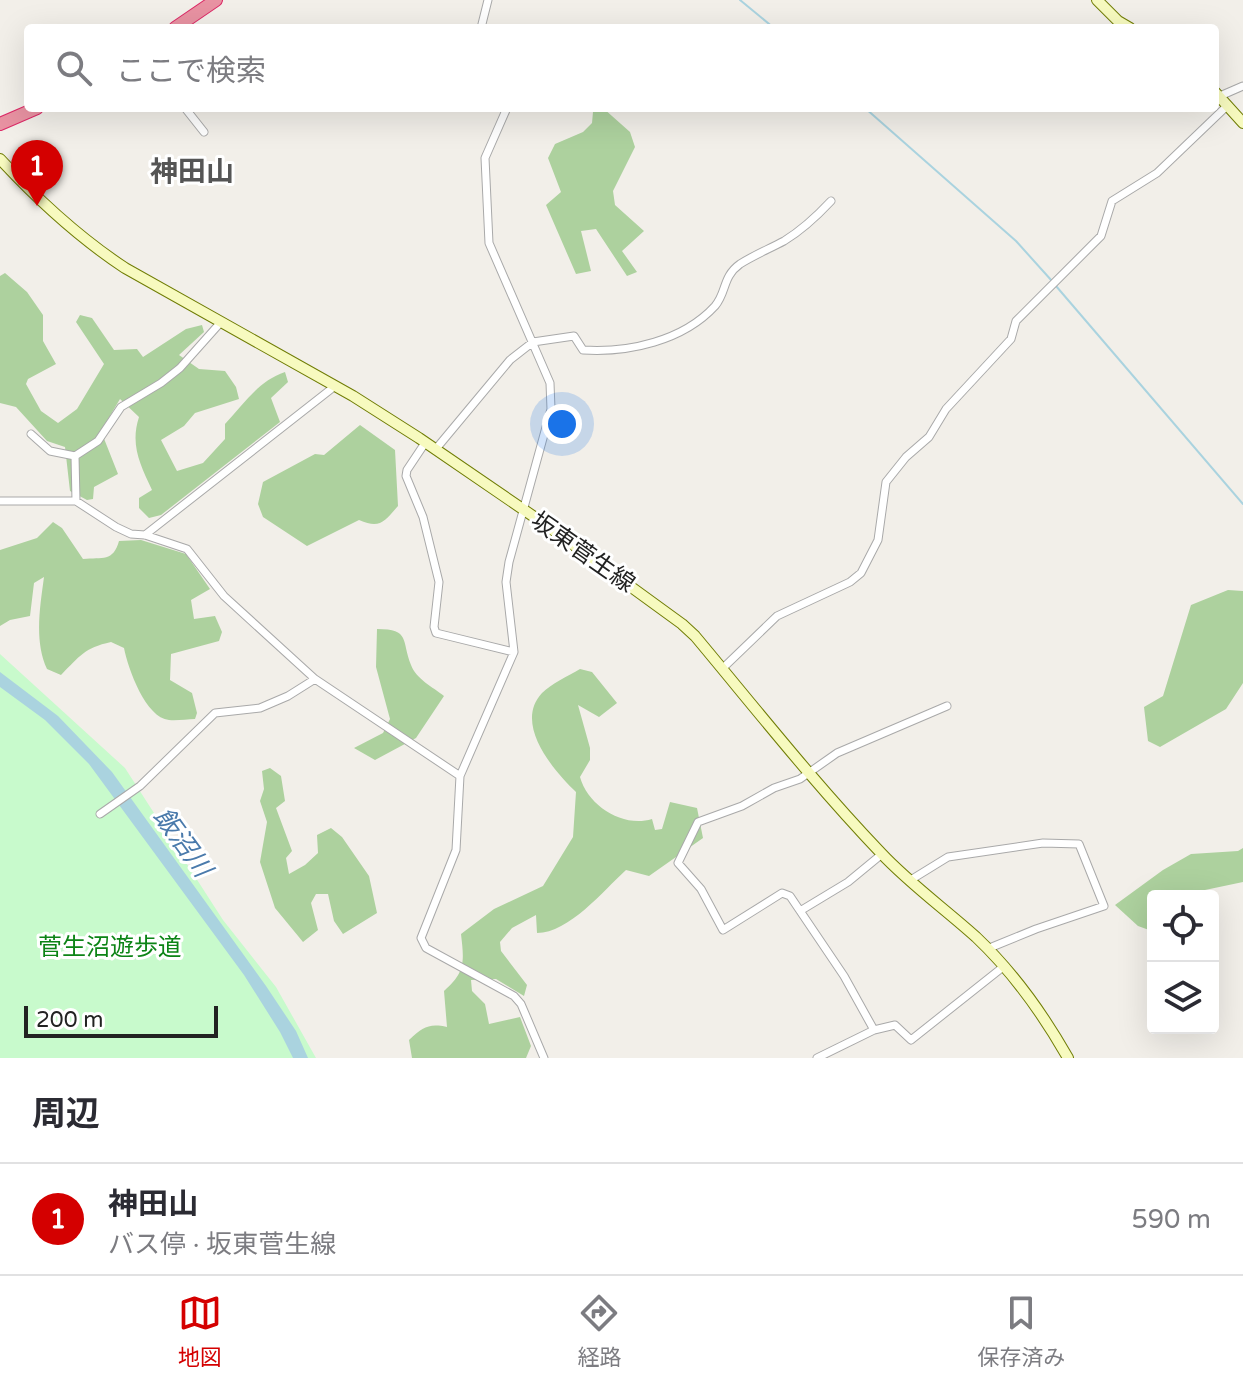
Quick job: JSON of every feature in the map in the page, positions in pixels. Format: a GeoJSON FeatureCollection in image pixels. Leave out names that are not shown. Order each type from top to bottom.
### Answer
{"type":"FeatureCollection","features":[{"type":"Feature","properties":{"kind":"highway"},"geometry":{"type":"LineString","coordinates":[[181,24],[216,0]]}},
{"type":"Feature","properties":{"kind":"highway"},"geometry":{"type":"LineString","coordinates":[[0,124],[28,112]]}},
{"type":"Feature","properties":{"kind":"main road"},"geometry":{"type":"LineString","coordinates":[[1097,0],[1123,24]]}},
{"type":"Feature","properties":{"kind":"main road"},"geometry":{"type":"LineString","coordinates":[[1221,98],[1243,123]]}},
{"type":"Feature","properties":{"kind":"main road","name":"坂東菅生線"},"geometry":{"type":"LineString","coordinates":[[0,159],[53,213],[100,252],[335,386],[425,443],[682,624],[808,773],[882,854],[987,949],[1049,1025],[1068,1058]]}},
{"type":"Feature","properties":{"kind":"street"},"geometry":{"type":"LineString","coordinates":[[482,24],[488,0]]}},
{"type":"Feature","properties":{"kind":"street"},"geometry":{"type":"LineString","coordinates":[[1221,98],[1243,86]]}},
{"type":"Feature","properties":{"kind":"street"},"geometry":{"type":"LineString","coordinates":[[188,112],[204,132]]}},
{"type":"Feature","properties":{"kind":"street"},"geometry":{"type":"LineString","coordinates":[[505,112],[485,158],[489,243],[550,383],[551,409],[511,551],[506,582],[514,652],[460,776],[456,850],[421,938],[426,948],[514,996],[521,1004],[544,1058]]}},
{"type":"Feature","properties":{"kind":"street"},"geometry":{"type":"LineString","coordinates":[[722,669],[777,616],[850,582],[861,573],[878,540],[886,482],[906,457],[929,437],[946,409],[1011,339],[1016,321],[1101,236],[1112,201],[1157,173],[1209,112]]}},
{"type":"Feature","properties":{"kind":"street"},"geometry":{"type":"LineString","coordinates":[[435,451],[510,360],[533,342],[574,336],[583,350],[605,351],[665,340],[707,314],[718,303],[727,277],[737,266],[785,240],[810,222],[831,201]]}},
{"type":"Feature","properties":{"kind":"street"},"geometry":{"type":"LineString","coordinates":[[31,434],[42,447],[57,454],[75,456],[98,441],[121,407],[180,368],[221,322]]}},
{"type":"Feature","properties":{"kind":"street"},"geometry":{"type":"LineString","coordinates":[[145,535],[335,386]]}},
{"type":"Feature","properties":{"kind":"street"},"geometry":{"type":"LineString","coordinates":[[425,443],[406,476],[423,517],[439,582],[436,633],[514,652]]}},
{"type":"Feature","properties":{"kind":"street"},"geometry":{"type":"LineString","coordinates":[[75,456],[76,501]]}},
{"type":"Feature","properties":{"kind":"street"},"geometry":{"type":"LineString","coordinates":[[0,501],[76,501],[131,534],[145,535],[187,549],[224,596],[315,679],[460,776]]}},
{"type":"Feature","properties":{"kind":"street"},"geometry":{"type":"LineString","coordinates":[[101,813],[140,786],[215,713],[260,708],[288,696],[315,679]]}},
{"type":"Feature","properties":{"kind":"street"},"geometry":{"type":"LineString","coordinates":[[874,1030],[844,976],[790,896],[782,893],[723,930],[701,889],[678,863],[698,822],[742,806],[808,773],[837,753],[947,706]]}},
{"type":"Feature","properties":{"kind":"street"},"geometry":{"type":"LineString","coordinates":[[909,881],[948,857],[1043,843],[1079,844],[1104,906],[987,949]]}},
{"type":"Feature","properties":{"kind":"street"},"geometry":{"type":"LineString","coordinates":[[800,911],[848,882],[882,854]]}},
{"type":"Feature","properties":{"kind":"street"},"geometry":{"type":"LineString","coordinates":[[817,1058],[874,1030],[895,1025],[911,1040],[1003,967]]}},
{"type":"Feature","properties":{"kind":"green space"},"geometry":{"type":"Polygon","coordinates":[[[593,112],[608,112],[630,132],[635,147],[613,191],[615,205],[644,231],[622,251],[637,272],[627,276],[596,229],[581,231],[591,271],[576,274],[546,205],[561,192],[548,158],[555,144],[583,132],[592,123],[593,112]]]}},
{"type":"Feature","properties":{"kind":"green space"},"geometry":{"type":"Polygon","coordinates":[[[5,273],[27,292],[43,315],[43,341],[56,364],[28,379],[26,384],[41,411],[58,423],[77,409],[104,364],[76,322],[80,315],[92,318],[114,350],[137,349],[143,357],[186,329],[202,325],[204,332],[179,355],[199,369],[225,371],[236,387],[239,399],[195,413],[184,426],[161,440],[177,471],[203,463],[225,439],[225,424],[245,401],[267,381],[285,372],[288,382],[271,398],[280,422],[161,515],[149,518],[139,508],[139,498],[152,490],[136,446],[139,417],[120,399],[101,431],[118,474],[94,487],[93,499],[87,500],[70,491],[65,447],[47,441],[16,407],[0,403],[0,276],[5,273]]]}},
{"type":"Feature","properties":{"kind":"green space"},"geometry":{"type":"Polygon","coordinates":[[[360,425],[395,450],[398,506],[389,516],[377,524],[359,520],[307,546],[263,517],[258,504],[263,482],[315,454],[324,455],[360,425]]]}},
{"type":"Feature","properties":{"kind":"green space"},"geometry":{"type":"Polygon","coordinates":[[[53,522],[62,528],[83,559],[110,555],[119,541],[141,540],[186,554],[210,589],[191,600],[194,619],[215,616],[222,632],[219,641],[171,654],[170,680],[192,693],[197,713],[195,719],[169,720],[153,711],[139,691],[124,648],[111,642],[88,650],[61,675],[47,669],[39,635],[44,577],[34,583],[30,616],[10,620],[0,626],[0,550],[37,538],[53,522]]]}},
{"type":"Feature","properties":{"kind":"green space"},"geometry":{"type":"Polygon","coordinates":[[[1228,590],[1243,591],[1243,683],[1226,709],[1160,747],[1148,741],[1144,707],[1163,696],[1191,605],[1228,590]]]}},
{"type":"Feature","properties":{"kind":"green space"},"geometry":{"type":"Polygon","coordinates":[[[377,629],[400,634],[413,670],[444,696],[416,738],[375,760],[354,748],[383,733],[390,719],[376,667],[377,629]]]}},
{"type":"Feature","properties":{"kind":"green space","name":"菅生沼遊歩道"},"geometry":{"type":"Polygon","coordinates":[[[0,654],[125,768],[223,920],[276,987],[316,1058],[0,1058],[0,654]]]}},
{"type":"Feature","properties":{"kind":"green space"},"geometry":{"type":"Polygon","coordinates":[[[580,669],[592,672],[617,703],[599,717],[578,705],[590,748],[590,760],[580,777],[584,788],[608,812],[630,820],[652,819],[655,830],[662,829],[670,802],[697,808],[703,838],[649,876],[626,870],[585,909],[561,926],[537,933],[536,915],[512,928],[500,942],[501,951],[527,985],[524,996],[496,979],[471,980],[472,991],[485,1004],[489,1024],[520,1017],[531,1046],[526,1058],[412,1058],[409,1040],[422,1029],[447,1027],[444,991],[462,966],[461,934],[494,909],[543,886],[573,837],[576,792],[548,760],[534,732],[532,719],[534,705],[542,693],[580,669]]]}},
{"type":"Feature","properties":{"kind":"green space"},"geometry":{"type":"Polygon","coordinates":[[[270,768],[281,776],[285,801],[276,808],[292,851],[286,858],[289,874],[318,853],[317,835],[331,828],[342,837],[369,876],[377,913],[343,934],[334,921],[328,894],[316,894],[311,903],[318,930],[303,942],[275,908],[260,862],[267,822],[260,801],[264,789],[262,771],[270,768]]]}},
{"type":"Feature","properties":{"kind":"green space"},"geometry":{"type":"Polygon","coordinates":[[[1243,848],[1243,882],[1205,890],[1147,890],[1147,929],[1138,926],[1115,905],[1191,854],[1238,851],[1243,848]]]}},
{"type":"Feature","properties":{"kind":"water"},"geometry":{"type":"Polygon","coordinates":[[[0,672],[58,716],[112,772],[266,986],[296,1031],[308,1058],[293,1058],[244,975],[89,764],[45,720],[0,687],[0,672]]]}},
{"type":"Feature","properties":{"kind":"waterway"},"geometry":{"type":"LineString","coordinates":[[740,0],[769,24]]}},
{"type":"Feature","properties":{"kind":"waterway"},"geometry":{"type":"LineString","coordinates":[[870,112],[1016,241],[1052,281]]}},
{"type":"Feature","properties":{"kind":"waterway"},"geometry":{"type":"LineString","coordinates":[[1056,286],[1243,504]]}},
{"type":"Feature","properties":{"kind":"place","name":"神田山"},"geometry":{"type":"Point","coordinates":[37,206]}},
{"type":"Feature","properties":{"kind":"district","name":"神田山"},"geometry":{"type":"Point","coordinates":[192,171]}},
{"type":"Feature","properties":{"kind":"water label","name":"飯沼川"},"geometry":{"type":"Point","coordinates":[183,842]}}]}
